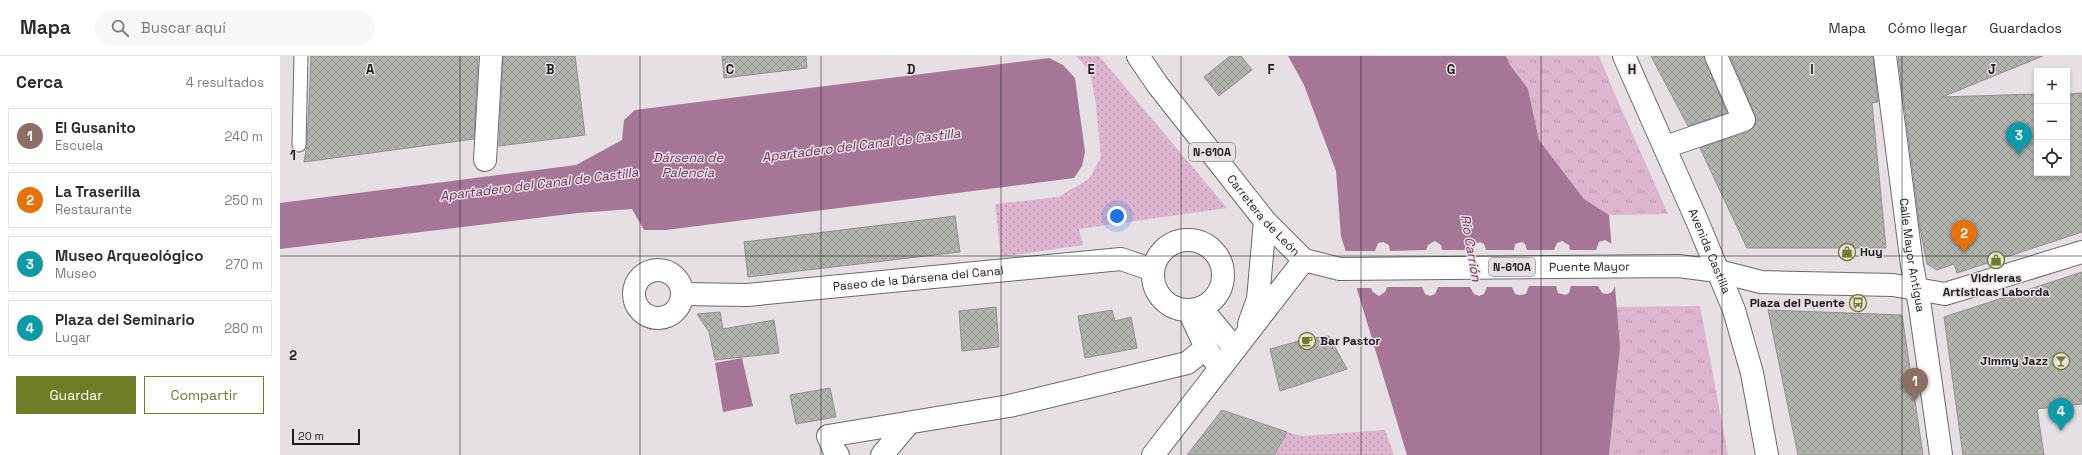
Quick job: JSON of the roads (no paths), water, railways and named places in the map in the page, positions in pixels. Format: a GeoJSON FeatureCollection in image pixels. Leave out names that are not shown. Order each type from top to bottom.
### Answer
{"type":"FeatureCollection","features":[{"type":"Feature","properties":{"kind":"main road"},"geometry":{"type":"LineString","coordinates":[[485,160],[491,56]]}},
{"type":"Feature","properties":{"kind":"main road","name":"Carretera de León"},"geometry":{"type":"LineString","coordinates":[[1129,56],[1157,84]]}},
{"type":"Feature","properties":{"kind":"main road","name":"Carretera de León"},"geometry":{"type":"LineString","coordinates":[[1138,56],[1157,84],[1265,221],[1304,260],[1340,269]]}},
{"type":"Feature","properties":{"kind":"main road","name":"Avenida Castilla"},"geometry":{"type":"LineString","coordinates":[[1624,56],[1665,147],[1734,310],[1747,356],[1767,455]]}},
{"type":"Feature","properties":{"kind":"main road"},"geometry":{"type":"LineString","coordinates":[[1665,147],[1744,120],[1716,56]]}},
{"type":"Feature","properties":{"kind":"main road","name":"Calle Mayor Antigua"},"geometry":{"type":"LineString","coordinates":[[1885,56],[1916,290],[1920,307],[1941,455]]}},
{"type":"Feature","properties":{"kind":"main road"},"geometry":{"type":"LineString","coordinates":[[1240,341],[1258,299],[1265,221]]}},
{"type":"Feature","properties":{"kind":"main road"},"geometry":{"type":"LineString","coordinates":[[1195,310],[1215,297],[1223,281],[1221,263],[1210,248],[1200,242],[1187,240],[1175,242],[1165,248],[1157,258],[1153,270],[1152,280],[1161,299],[1169,306],[1195,310],[1240,341]]}},
{"type":"Feature","properties":{"kind":"main road"},"geometry":{"type":"LineString","coordinates":[[1718,271],[1761,282],[1893,285],[1945,294],[2082,252]]}},
{"type":"Feature","properties":{"kind":"main road","name":"Paseo de la Dársena del Canal"},"geometry":{"type":"LineString","coordinates":[[683,294],[747,295],[1121,259],[1153,270]]}},
{"type":"Feature","properties":{"kind":"main road"},"geometry":{"type":"LineString","coordinates":[[1153,455],[1304,260]]}},
{"type":"Feature","properties":{"kind":"main road","name":"Puente Mayor"},"geometry":{"type":"LineString","coordinates":[[1340,269],[1684,266],[1718,271]]}},
{"type":"Feature","properties":{"kind":"main road"},"geometry":{"type":"LineString","coordinates":[[1195,310],[1206,348],[1220,368]]}},
{"type":"Feature","properties":{"kind":"main road"},"geometry":{"type":"LineString","coordinates":[[838,455],[834,450],[828,436],[1009,406],[1187,363],[1206,348]]}},
{"type":"Feature","properties":{"kind":"main road"},"geometry":{"type":"LineString","coordinates":[[882,455],[908,423]]}},
{"type":"Feature","properties":{"kind":"lane"},"geometry":{"type":"LineString","coordinates":[[299,145],[301,56]]}},
{"type":"Feature","properties":{"kind":"water","name":"Río Carrión"},"geometry":{"type":"Polygon","coordinates":[[[1288,56],[1506,56],[1510,65],[1528,89],[1539,140],[1584,199],[1609,215],[1620,347],[1609,455],[1407,455],[1341,236],[1336,171],[1304,85],[1288,56]]]}},
{"type":"Feature","properties":{"kind":"water","name":"Dársena de Palencia"},"geometry":{"type":"Polygon","coordinates":[[[1049,58],[1063,65],[1075,78],[1085,152],[1082,166],[1074,178],[666,230],[644,230],[632,209],[578,213],[280,249],[280,203],[576,165],[622,140],[624,120],[635,110],[1049,58]]]}},
{"type":"Feature","properties":{"kind":"water"},"geometry":{"type":"Polygon","coordinates":[[[742,358],[753,406],[723,412],[715,363],[742,358]]]}},
{"type":"Feature","properties":{"kind":"place","name":"Museo Arqueológico"},"geometry":{"type":"Point","coordinates":[2019,155]}},
{"type":"Feature","properties":{"kind":"place","name":"Huy"},"geometry":{"type":"Point","coordinates":[1847,252]}},
{"type":"Feature","properties":{"kind":"place","name":"La Traserilla"},"geometry":{"type":"Point","coordinates":[1964,253]}},
{"type":"Feature","properties":{"kind":"place","name":"Vidrieras Artísticas Laborda"},"geometry":{"type":"Point","coordinates":[1996,260]}},
{"type":"Feature","properties":{"kind":"place","name":"Plaza del Puente"},"geometry":{"type":"Point","coordinates":[1858,303]}},
{"type":"Feature","properties":{"kind":"place","name":"Bar Pastor"},"geometry":{"type":"Point","coordinates":[1307,341]}},
{"type":"Feature","properties":{"kind":"place","name":"Jimmy Jazz"},"geometry":{"type":"Point","coordinates":[2061,361]}},
{"type":"Feature","properties":{"kind":"place","name":"El Gusanito"},"geometry":{"type":"Point","coordinates":[1915,401]}},
{"type":"Feature","properties":{"kind":"place","name":"Plaza del Seminario"},"geometry":{"type":"Point","coordinates":[2061,431]}},
{"type":"Feature","properties":{"kind":"water label","name":"Apartadero del Canal de Castilla"},"geometry":{"type":"Point","coordinates":[861,145]}},
{"type":"Feature","properties":{"kind":"water label","name":"Apartadero del Canal de Castilla"},"geometry":{"type":"Point","coordinates":[539,184]}}]}
